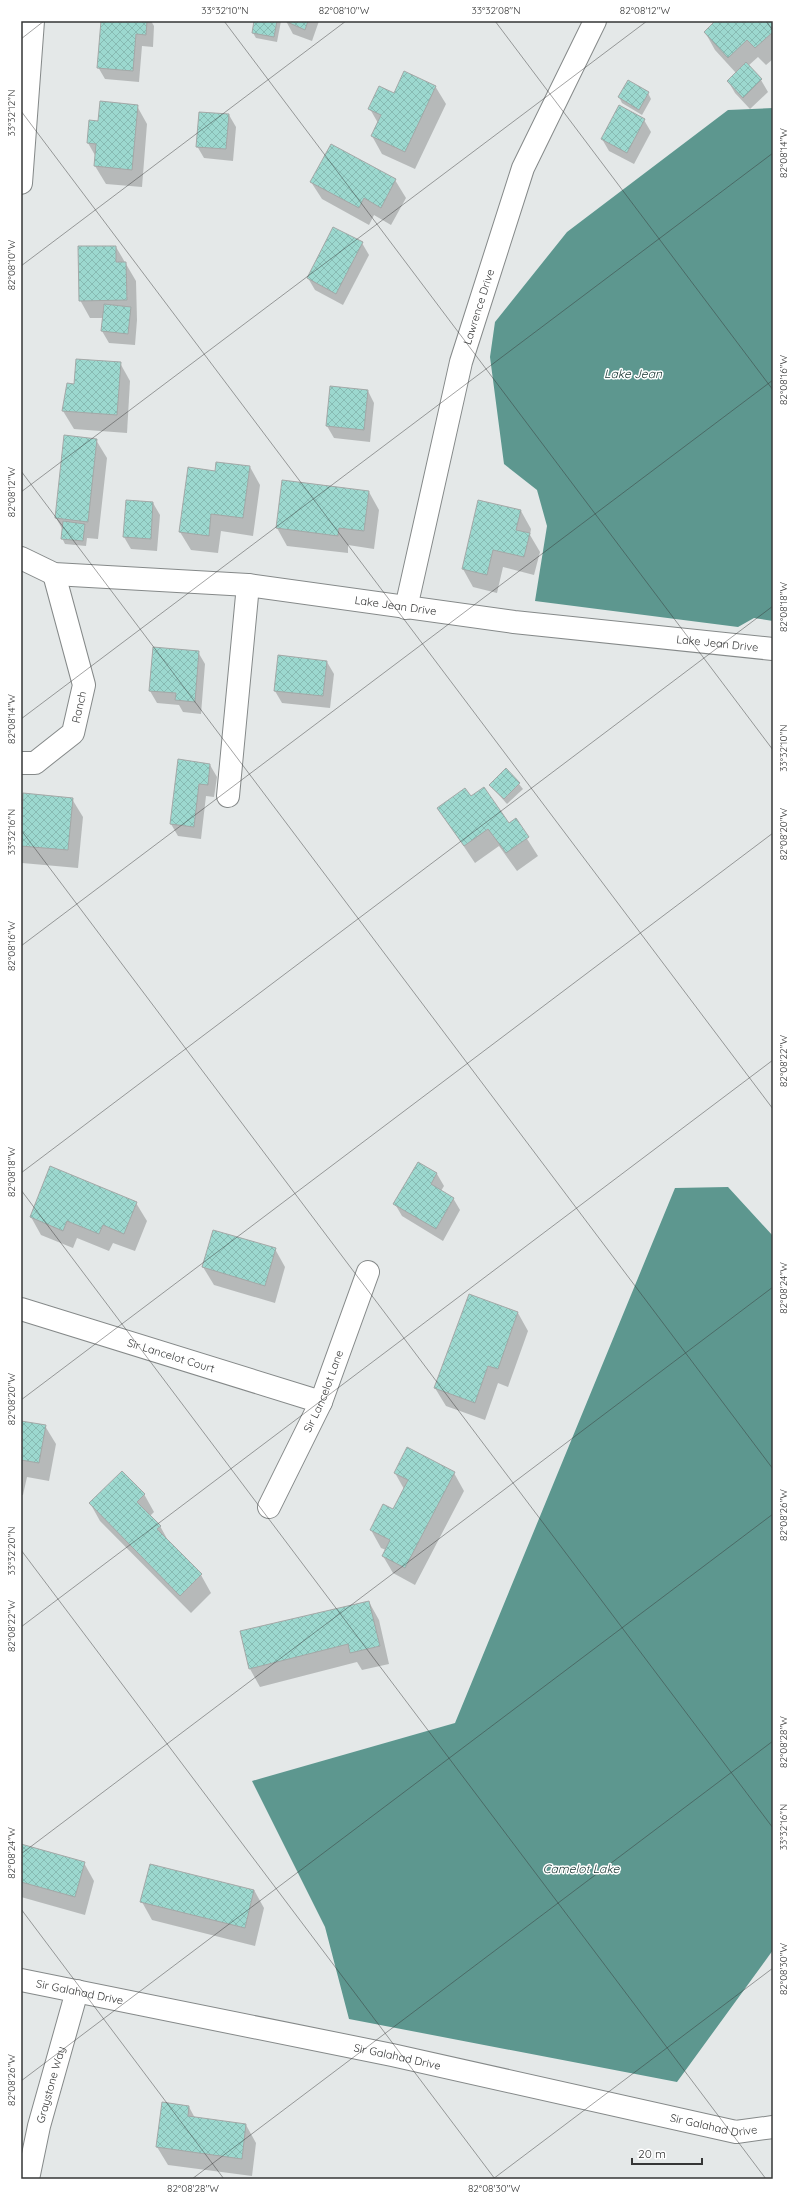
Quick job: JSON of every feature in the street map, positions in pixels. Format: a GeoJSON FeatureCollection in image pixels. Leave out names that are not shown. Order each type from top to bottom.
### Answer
{"type":"FeatureCollection","features":[{"type":"Feature","properties":{"kind":"street"},"geometry":{"type":"LineString","coordinates":[[21,183],[33,21]]}},
{"type":"Feature","properties":{"kind":"street","name":"Lawrence Drive"},"geometry":{"type":"LineString","coordinates":[[406,608],[461,362],[518,183],[523,168],[595,21]]}},
{"type":"Feature","properties":{"kind":"street","name":"Lake Jean Drive"},"geometry":{"type":"LineString","coordinates":[[21,558],[54,574],[248,585],[514,622],[773,649]]}},
{"type":"Feature","properties":{"kind":"street","name":"Ranch"},"geometry":{"type":"LineString","coordinates":[[21,763],[35,763],[73,733],[84,685],[54,574]]}},
{"type":"Feature","properties":{"kind":"street"},"geometry":{"type":"LineString","coordinates":[[228,796],[248,585]]}},
{"type":"Feature","properties":{"kind":"street","name":"Sir Lancelot Lane"},"geometry":{"type":"LineString","coordinates":[[269,1506],[321,1402],[368,1272]]}},
{"type":"Feature","properties":{"kind":"street","name":"Sir Lancelot Court"},"geometry":{"type":"LineString","coordinates":[[21,1309],[321,1402]]}},
{"type":"Feature","properties":{"kind":"street","name":"Sir Galahad Drive"},"geometry":{"type":"LineString","coordinates":[[21,1980],[392,2055],[736,2132],[773,2127]]}},
{"type":"Feature","properties":{"kind":"street","name":"Graystone Way"},"geometry":{"type":"LineString","coordinates":[[28,2179],[39,2126],[76,1991]]}},
{"type":"Feature","properties":{"kind":"water","name":"Lake Jean"},"geometry":{"type":"Polygon","coordinates":[[[773,108],[773,621],[754,618],[738,627],[535,601],[547,526],[537,490],[504,464],[490,357],[495,322],[567,232],[728,110],[773,108]]]}},
{"type":"Feature","properties":{"kind":"water","name":"Camelot Lake"},"geometry":{"type":"Polygon","coordinates":[[[728,1187],[773,1236],[773,1950],[677,2082],[349,2019],[325,1927],[252,1781],[455,1723],[675,1188],[728,1187]]]}},
{"type":"Feature","properties":{"kind":"building"},"geometry":{"type":"Polygon","coordinates":[[[101,21],[147,21],[146,35],[136,34],[133,71],[97,68],[101,21]]]}},
{"type":"Feature","properties":{"kind":"building"},"geometry":{"type":"Polygon","coordinates":[[[254,21],[277,21],[274,37],[252,33],[254,21]]]}},
{"type":"Feature","properties":{"kind":"building"},"geometry":{"type":"Polygon","coordinates":[[[285,21],[308,21],[305,30],[285,21]]]}},
{"type":"Feature","properties":{"kind":"building"},"geometry":{"type":"Polygon","coordinates":[[[715,21],[773,21],[773,32],[755,48],[747,40],[728,58],[704,32],[715,21]]]}},
{"type":"Feature","properties":{"kind":"building"},"geometry":{"type":"Polygon","coordinates":[[[746,62],[762,79],[743,98],[727,81],[746,62]]]}},
{"type":"Feature","properties":{"kind":"building"},"geometry":{"type":"Polygon","coordinates":[[[404,71],[436,86],[405,152],[371,136],[381,115],[368,109],[379,86],[394,93],[404,71]]]}},
{"type":"Feature","properties":{"kind":"building"},"geometry":{"type":"Polygon","coordinates":[[[628,80],[649,92],[639,110],[618,97],[628,80]]]}},
{"type":"Feature","properties":{"kind":"building"},"geometry":{"type":"Polygon","coordinates":[[[100,101],[138,105],[132,170],[94,166],[96,144],[87,143],[89,120],[98,121],[100,101]]]}},
{"type":"Feature","properties":{"kind":"building"},"geometry":{"type":"Polygon","coordinates":[[[619,105],[645,119],[627,153],[601,139],[619,105]]]}},
{"type":"Feature","properties":{"kind":"building"},"geometry":{"type":"Polygon","coordinates":[[[199,112],[229,114],[226,149],[196,147],[199,112]]]}},
{"type":"Feature","properties":{"kind":"building"},"geometry":{"type":"Polygon","coordinates":[[[331,144],[396,179],[381,208],[364,198],[359,208],[310,182],[331,144]]]}},
{"type":"Feature","properties":{"kind":"building"},"geometry":{"type":"Polygon","coordinates":[[[333,227],[363,242],[336,294],[307,278],[333,227]]]}},
{"type":"Feature","properties":{"kind":"building"},"geometry":{"type":"Polygon","coordinates":[[[78,246],[116,246],[116,262],[126,262],[127,300],[79,301],[78,246]]]}},
{"type":"Feature","properties":{"kind":"building"},"geometry":{"type":"Polygon","coordinates":[[[104,304],[131,307],[128,334],[101,331],[104,304]]]}},
{"type":"Feature","properties":{"kind":"building"},"geometry":{"type":"Polygon","coordinates":[[[76,359],[121,362],[117,415],[62,411],[67,383],[74,384],[76,359]]]}},
{"type":"Feature","properties":{"kind":"building"},"geometry":{"type":"Polygon","coordinates":[[[330,386],[368,390],[364,430],[326,426],[330,386]]]}},
{"type":"Feature","properties":{"kind":"building"},"geometry":{"type":"Polygon","coordinates":[[[64,435],[97,439],[88,522],[55,518],[64,435]]]}},
{"type":"Feature","properties":{"kind":"building"},"geometry":{"type":"Polygon","coordinates":[[[216,462],[250,466],[243,518],[211,514],[209,536],[179,532],[188,467],[215,471],[216,462]]]}},
{"type":"Feature","properties":{"kind":"building"},"geometry":{"type":"Polygon","coordinates":[[[282,480],[369,491],[364,531],[339,528],[338,536],[276,528],[282,480]]]}},
{"type":"Feature","properties":{"kind":"building"},"geometry":{"type":"Polygon","coordinates":[[[126,500],[153,502],[151,539],[123,537],[126,500]]]}},
{"type":"Feature","properties":{"kind":"building"},"geometry":{"type":"Polygon","coordinates":[[[478,500],[521,510],[516,530],[530,533],[524,557],[493,550],[487,575],[462,569],[478,500]]]}},
{"type":"Feature","properties":{"kind":"building"},"geometry":{"type":"Polygon","coordinates":[[[63,521],[85,524],[83,541],[61,539],[63,521]]]}},
{"type":"Feature","properties":{"kind":"building"},"geometry":{"type":"Polygon","coordinates":[[[153,647],[199,651],[195,702],[175,700],[176,693],[149,691],[153,647]]]}},
{"type":"Feature","properties":{"kind":"building"},"geometry":{"type":"Polygon","coordinates":[[[278,655],[327,661],[323,696],[274,691],[278,655]]]}},
{"type":"Feature","properties":{"kind":"building"},"geometry":{"type":"Polygon","coordinates":[[[178,759],[210,764],[208,785],[199,784],[194,827],[170,824],[178,759]]]}},
{"type":"Feature","properties":{"kind":"building"},"geometry":{"type":"Polygon","coordinates":[[[506,768],[520,783],[504,799],[489,785],[506,768]]]}},
{"type":"Feature","properties":{"kind":"building"},"geometry":{"type":"Polygon","coordinates":[[[484,787],[509,823],[516,818],[529,837],[506,853],[488,829],[464,846],[437,808],[465,788],[471,796],[484,787]]]}},
{"type":"Feature","properties":{"kind":"building"},"geometry":{"type":"Polygon","coordinates":[[[23,793],[73,798],[68,850],[21,846],[23,793]]]}},
{"type":"Feature","properties":{"kind":"building"},"geometry":{"type":"Polygon","coordinates":[[[418,1162],[437,1173],[431,1184],[454,1198],[436,1229],[393,1204],[418,1162]]]}},
{"type":"Feature","properties":{"kind":"building"},"geometry":{"type":"Polygon","coordinates":[[[50,1166],[137,1202],[124,1234],[103,1225],[99,1234],[67,1221],[63,1231],[30,1217],[50,1166]]]}},
{"type":"Feature","properties":{"kind":"building"},"geometry":{"type":"Polygon","coordinates":[[[213,1230],[276,1248],[265,1286],[202,1267],[213,1230]]]}},
{"type":"Feature","properties":{"kind":"building"},"geometry":{"type":"Polygon","coordinates":[[[469,1294],[518,1312],[498,1369],[488,1366],[475,1403],[434,1388],[469,1294]]]}},
{"type":"Feature","properties":{"kind":"building"},"geometry":{"type":"Polygon","coordinates":[[[21,1421],[46,1425],[39,1463],[21,1460],[21,1421]]]}},
{"type":"Feature","properties":{"kind":"building"},"geometry":{"type":"Polygon","coordinates":[[[407,1447],[455,1472],[405,1568],[382,1556],[390,1540],[370,1530],[383,1504],[393,1509],[408,1480],[394,1473],[407,1447]]]}},
{"type":"Feature","properties":{"kind":"building"},"geometry":{"type":"Polygon","coordinates":[[[122,1471],[145,1494],[137,1502],[161,1526],[157,1529],[202,1574],[180,1596],[89,1503],[122,1471]]]}},
{"type":"Feature","properties":{"kind":"building"},"geometry":{"type":"Polygon","coordinates":[[[369,1601],[380,1646],[350,1653],[348,1644],[249,1669],[240,1631],[369,1601]]]}},
{"type":"Feature","properties":{"kind":"building"},"geometry":{"type":"Polygon","coordinates":[[[21,1844],[85,1862],[75,1897],[21,1882],[21,1844]]]}},
{"type":"Feature","properties":{"kind":"building"},"geometry":{"type":"Polygon","coordinates":[[[150,1864],[254,1890],[245,1928],[140,1902],[150,1864]]]}},
{"type":"Feature","properties":{"kind":"building"},"geometry":{"type":"Polygon","coordinates":[[[162,2102],[189,2106],[188,2116],[246,2124],[242,2159],[156,2147],[162,2102]]]}}]}
